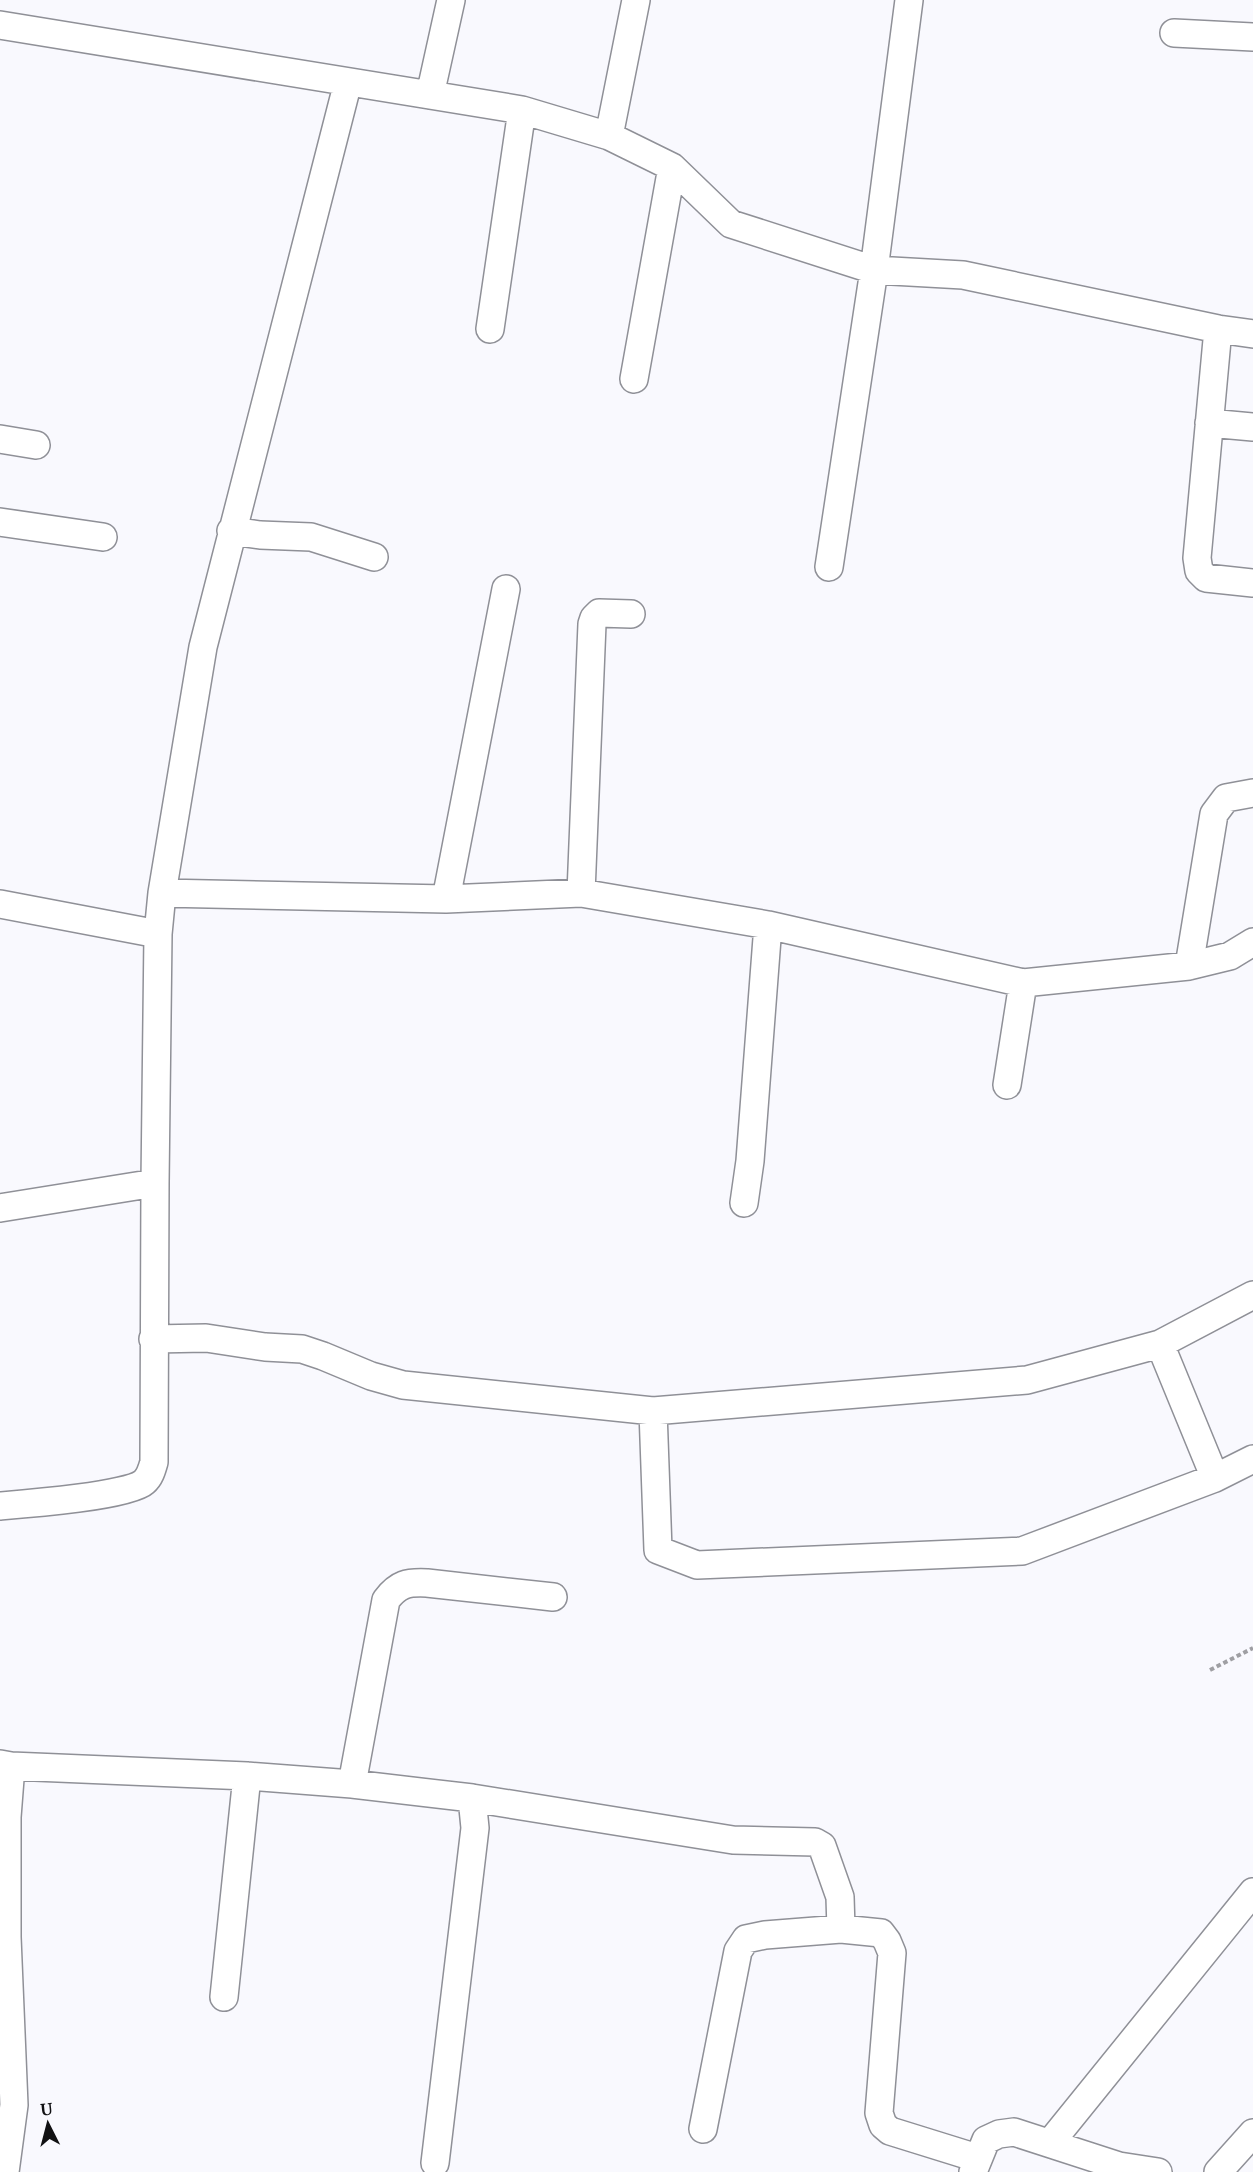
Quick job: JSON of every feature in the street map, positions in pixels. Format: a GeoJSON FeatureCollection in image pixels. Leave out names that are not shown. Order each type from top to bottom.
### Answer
{"type":"FeatureCollection","features":[{"type":"Feature","properties":{"kind":"street"},"geometry":{"type":"LineString","coordinates":[[430,95],[451,0]]}},
{"type":"Feature","properties":{"kind":"street"},"geometry":{"type":"LineString","coordinates":[[609,136],[636,0]]}},
{"type":"Feature","properties":{"kind":"street"},"geometry":{"type":"LineString","coordinates":[[829,567],[874,270],[909,0]]}},
{"type":"Feature","properties":{"kind":"street"},"geometry":{"type":"LineString","coordinates":[[0,25],[522,110],[609,136],[672,167],[731,224],[874,270],[963,275],[1218,329],[1253,334]]}},
{"type":"Feature","properties":{"kind":"street"},"geometry":{"type":"LineString","coordinates":[[1174,33],[1253,37]]}},
{"type":"Feature","properties":{"kind":"street"},"geometry":{"type":"LineString","coordinates":[[0,1506],[132,1489],[143,1483],[150,1475],[154,1462],[153,1339],[158,934],[162,893],[202,647],[348,82]]}},
{"type":"Feature","properties":{"kind":"street"},"geometry":{"type":"LineString","coordinates":[[490,329],[522,110]]}},
{"type":"Feature","properties":{"kind":"street"},"geometry":{"type":"LineString","coordinates":[[634,379],[672,167]]}},
{"type":"Feature","properties":{"kind":"street"},"geometry":{"type":"LineString","coordinates":[[1218,329],[1197,558],[1199,571],[1206,578],[1253,583]]}},
{"type":"Feature","properties":{"kind":"street"},"geometry":{"type":"LineString","coordinates":[[1209,423],[1253,427]]}},
{"type":"Feature","properties":{"kind":"street"},"geometry":{"type":"LineString","coordinates":[[0,439],[36,445]]}},
{"type":"Feature","properties":{"kind":"street"},"geometry":{"type":"LineString","coordinates":[[0,522],[103,537]]}},
{"type":"Feature","properties":{"kind":"street"},"geometry":{"type":"LineString","coordinates":[[231,531],[260,536],[311,537],[374,556]]}},
{"type":"Feature","properties":{"kind":"street"},"geometry":{"type":"LineString","coordinates":[[446,899],[506,589]]}},
{"type":"Feature","properties":{"kind":"street"},"geometry":{"type":"LineString","coordinates":[[581,893],[592,624],[599,613],[631,614]]}},
{"type":"Feature","properties":{"kind":"street"},"geometry":{"type":"LineString","coordinates":[[1189,966],[1214,814],[1226,798],[1253,793]]}},
{"type":"Feature","properties":{"kind":"street"},"geometry":{"type":"LineString","coordinates":[[162,893],[446,899],[581,893],[768,925],[1023,983],[1189,966],[1230,956],[1253,942]]}},
{"type":"Feature","properties":{"kind":"street"},"geometry":{"type":"LineString","coordinates":[[0,904],[158,934]]}},
{"type":"Feature","properties":{"kind":"street"},"geometry":{"type":"LineString","coordinates":[[744,1203],[750,1161],[768,925]]}},
{"type":"Feature","properties":{"kind":"street"},"geometry":{"type":"LineString","coordinates":[[1007,1085],[1023,983]]}},
{"type":"Feature","properties":{"kind":"street"},"geometry":{"type":"LineString","coordinates":[[0,1209],[155,1183]]}},
{"type":"Feature","properties":{"kind":"street"},"geometry":{"type":"LineString","coordinates":[[153,1339],[206,1338],[265,1347],[302,1349],[371,1376],[403,1385],[653,1412],[1027,1380],[1160,1344],[1253,1295]]}},
{"type":"Feature","properties":{"kind":"street"},"geometry":{"type":"LineString","coordinates":[[1160,1344],[1215,1478]]}},
{"type":"Feature","properties":{"kind":"street"},"geometry":{"type":"LineString","coordinates":[[653,1412],[658,1550],[697,1565],[1022,1551],[1215,1478],[1253,1459]]}},
{"type":"Feature","properties":{"kind":"street"},"geometry":{"type":"LineString","coordinates":[[352,1784],[386,1600],[395,1588],[411,1583],[427,1583],[553,1597]]}},
{"type":"Feature","properties":{"kind":"street"},"geometry":{"type":"LineString","coordinates":[[5,2172],[14,2105],[7,1937],[6,1765],[247,1776],[352,1784],[472,1797],[733,1840],[815,1842],[822,1846],[828,1858],[840,1897],[841,1929]]}},
{"type":"Feature","properties":{"kind":"street"},"geometry":{"type":"LineString","coordinates":[[224,1997],[247,1776]]}},
{"type":"Feature","properties":{"kind":"street"},"geometry":{"type":"LineString","coordinates":[[435,2163],[475,1828],[472,1797]]}},
{"type":"Feature","properties":{"kind":"street"},"geometry":{"type":"LineString","coordinates":[[1050,2143],[1253,1892]]}},
{"type":"Feature","properties":{"kind":"street"},"geometry":{"type":"LineString","coordinates":[[703,2130],[738,1951],[746,1940],[765,1935],[841,1929],[881,1933],[891,1953],[879,2113],[883,2125],[890,2131],[975,2165],[986,2140],[999,2134],[1014,2132],[1119,2169],[1158,2172]]}},
{"type":"Feature","properties":{"kind":"street"},"geometry":{"type":"LineString","coordinates":[[1218,2172],[1253,2133]]}},
{"type":"Feature","properties":{"kind":"path"},"geometry":{"type":"LineString","coordinates":[[1210,1671],[1253,1648]]}}]}
